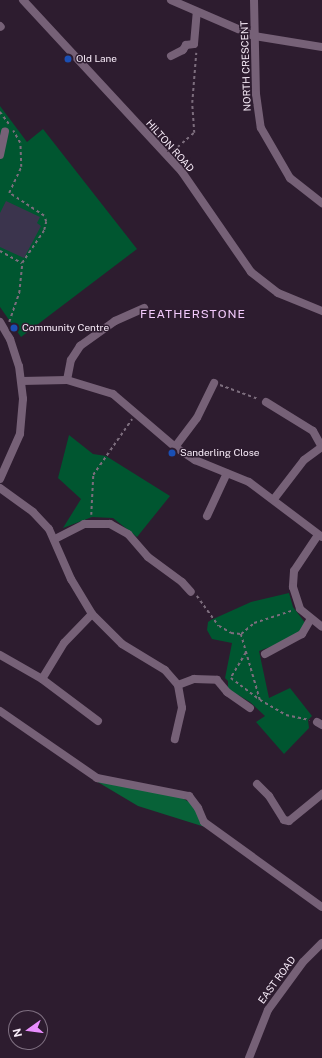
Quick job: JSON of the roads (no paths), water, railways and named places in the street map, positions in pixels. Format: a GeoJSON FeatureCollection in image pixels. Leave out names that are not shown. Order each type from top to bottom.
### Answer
{"type":"FeatureCollection","features":[{"type":"Feature","properties":{"kind":"street","name":"HILTON ROAD"},"geometry":{"type":"LineString","coordinates":[[23,0],[182,172],[255,276],[278,293],[322,311]]}},
{"type":"Feature","properties":{"kind":"street"},"geometry":{"type":"LineString","coordinates":[[171,0],[254,36],[322,47]]}},
{"type":"Feature","properties":{"kind":"street","name":"NORTH CRESCENT"},"geometry":{"type":"LineString","coordinates":[[254,0],[254,36],[258,114],[261,128],[290,178],[322,203]]}},
{"type":"Feature","properties":{"kind":"street"},"geometry":{"type":"LineString","coordinates":[[171,56],[183,50],[186,45],[194,44],[197,12]]}},
{"type":"Feature","properties":{"kind":"street"},"geometry":{"type":"LineString","coordinates":[[0,155],[5,132]]}},
{"type":"Feature","properties":{"kind":"street"},"geometry":{"type":"LineString","coordinates":[[67,380],[72,360],[80,346],[115,321],[144,308]]}},
{"type":"Feature","properties":{"kind":"street"},"geometry":{"type":"LineString","coordinates":[[0,322],[15,352],[22,381],[20,434],[0,479]]}},
{"type":"Feature","properties":{"kind":"street"},"geometry":{"type":"LineString","coordinates":[[22,381],[67,380],[113,394],[175,447],[195,460],[249,482],[274,499],[320,536],[302,556],[292,578],[299,609],[310,620],[322,627]]}},
{"type":"Feature","properties":{"kind":"street"},"geometry":{"type":"LineString","coordinates":[[175,447],[198,418],[214,383]]}},
{"type":"Feature","properties":{"kind":"street"},"geometry":{"type":"LineString","coordinates":[[266,402],[313,431],[322,447],[304,460],[274,499]]}},
{"type":"Feature","properties":{"kind":"street"},"geometry":{"type":"LineString","coordinates":[[207,516],[227,473]]}},
{"type":"Feature","properties":{"kind":"street"},"geometry":{"type":"LineString","coordinates":[[0,488],[33,512],[55,539],[71,580],[92,614],[122,644],[165,670],[178,685],[182,708],[175,739]]}},
{"type":"Feature","properties":{"kind":"street"},"geometry":{"type":"LineString","coordinates":[[55,539],[76,527],[92,523],[110,524],[128,534],[148,557],[182,582],[191,592]]}},
{"type":"Feature","properties":{"kind":"street"},"geometry":{"type":"LineString","coordinates":[[42,679],[64,643],[92,614]]}},
{"type":"Feature","properties":{"kind":"street"},"geometry":{"type":"LineString","coordinates":[[265,654],[302,634],[310,620]]}},
{"type":"Feature","properties":{"kind":"street"},"geometry":{"type":"LineString","coordinates":[[0,655],[42,679],[98,721]]}},
{"type":"Feature","properties":{"kind":"street"},"geometry":{"type":"LineString","coordinates":[[178,685],[194,679],[217,680],[227,692],[250,708]]}},
{"type":"Feature","properties":{"kind":"street"},"geometry":{"type":"LineString","coordinates":[[0,711],[97,778],[189,796],[198,808],[204,822],[322,907]]}},
{"type":"Feature","properties":{"kind":"street"},"geometry":{"type":"LineString","coordinates":[[257,784],[269,796],[284,820],[289,821],[322,794]]}},
{"type":"Feature","properties":{"kind":"street","name":"EAST ROAD"},"geometry":{"type":"LineString","coordinates":[[250,1058],[268,1010],[303,962],[322,942]]}},
{"type":"Feature","properties":{"kind":"place","name":"Old Lane"},"geometry":{"type":"Point","coordinates":[68,59]}},
{"type":"Feature","properties":{"kind":"place","name":"Community Centre"},"geometry":{"type":"Point","coordinates":[14,328]}},
{"type":"Feature","properties":{"kind":"place","name":"Sanderling Close"},"geometry":{"type":"Point","coordinates":[172,453]}},
{"type":"Feature","properties":{"kind":"district","name":"FEATHERSTONE"},"geometry":{"type":"Point","coordinates":[193,315]}}]}
